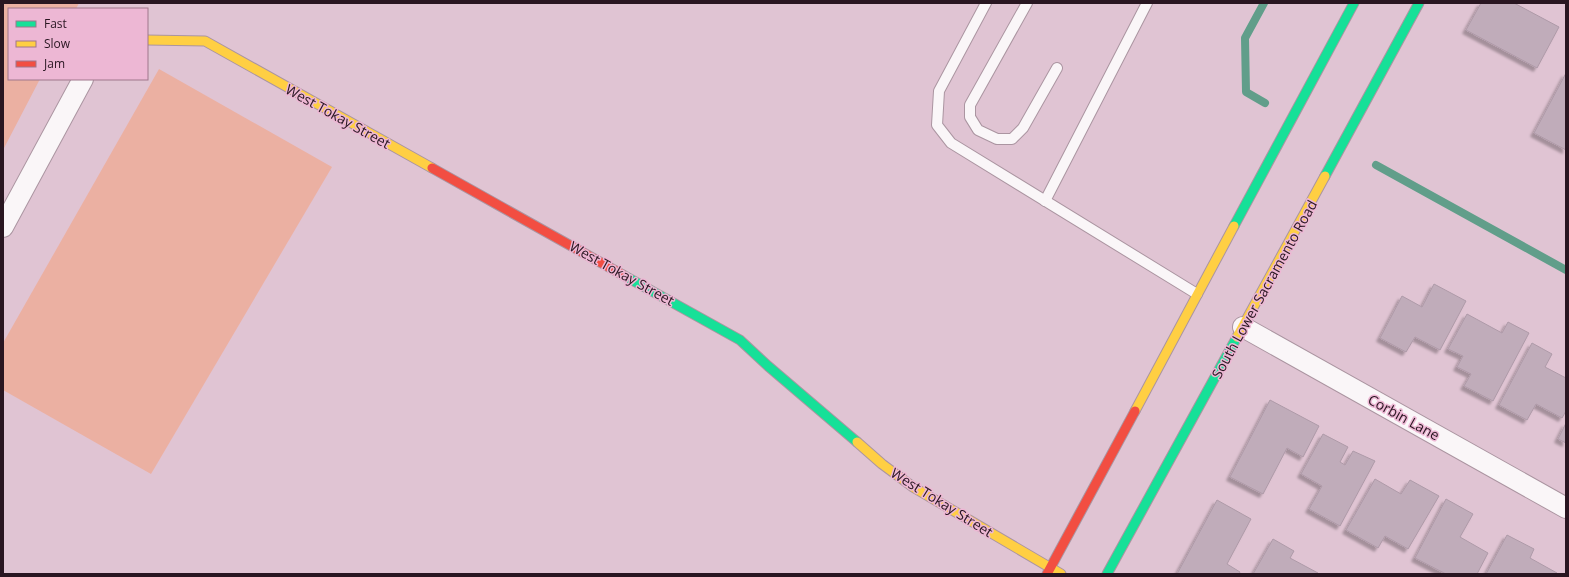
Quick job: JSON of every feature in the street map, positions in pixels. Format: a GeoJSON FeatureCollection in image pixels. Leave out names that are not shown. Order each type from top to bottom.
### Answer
{"type":"FeatureCollection","features":[{"type":"Feature","properties":{"kind":"main road"},"geometry":{"type":"LineString","coordinates":[[1049,571],[1354,3]]}},
{"type":"Feature","properties":{"kind":"main road","name":"South Lower Sacramento Road"},"geometry":{"type":"LineString","coordinates":[[1107,574],[1419,3]]}},
{"type":"Feature","properties":{"kind":"main road","name":"West Tokay Street"},"geometry":{"type":"LineString","coordinates":[[148,40],[205,41],[740,340],[882,464],[913,487],[1049,571],[1061,574]]}},
{"type":"Feature","properties":{"kind":"street"},"geometry":{"type":"LineString","coordinates":[[3,227],[82,80]]}},
{"type":"Feature","properties":{"kind":"street","name":"Corbin Lane"},"geometry":{"type":"LineString","coordinates":[[1242,326],[1566,508]]}},
{"type":"Feature","properties":{"kind":"lane"},"geometry":{"type":"LineString","coordinates":[[986,3],[939,91],[937,125],[952,143],[1197,294]]}},
{"type":"Feature","properties":{"kind":"lane"},"geometry":{"type":"LineString","coordinates":[[1026,3],[970,105],[970,117],[978,130],[997,139],[1012,139],[1023,128],[1057,68]]}},
{"type":"Feature","properties":{"kind":"lane"},"geometry":{"type":"LineString","coordinates":[[1045,201],[1147,3]]}},
{"type":"Feature","properties":{"kind":"shaded area"},"geometry":{"type":"Polygon","coordinates":[[[3,3],[79,3],[76,8],[8,8],[8,80],[39,80],[3,150],[3,3]]]}},
{"type":"Feature","properties":{"kind":"shaded area"},"geometry":{"type":"Polygon","coordinates":[[[159,69],[332,167],[151,474],[3,390],[3,343],[159,69]]]}},
{"type":"Feature","properties":{"kind":"building"},"geometry":{"type":"Polygon","coordinates":[[[1481,3],[1514,3],[1559,27],[1537,68],[1466,30],[1481,3]]]}},
{"type":"Feature","properties":{"kind":"building"},"geometry":{"type":"Polygon","coordinates":[[[1566,73],[1566,150],[1534,133],[1566,73]]]}},
{"type":"Feature","properties":{"kind":"building"},"geometry":{"type":"Polygon","coordinates":[[[1434,284],[1466,301],[1440,350],[1415,337],[1406,352],[1380,338],[1402,296],[1422,307],[1434,284]]]}},
{"type":"Feature","properties":{"kind":"building"},"geometry":{"type":"Polygon","coordinates":[[[1467,314],[1502,333],[1508,322],[1529,333],[1493,401],[1464,386],[1471,374],[1457,367],[1463,356],[1448,349],[1467,314]]]}},
{"type":"Feature","properties":{"kind":"building"},"geometry":{"type":"Polygon","coordinates":[[[1532,343],[1552,354],[1545,367],[1566,378],[1566,411],[1562,418],[1536,404],[1527,420],[1499,405],[1532,343]]]}},
{"type":"Feature","properties":{"kind":"building"},"geometry":{"type":"Polygon","coordinates":[[[1270,400],[1319,426],[1303,457],[1287,448],[1263,494],[1230,477],[1270,400]]]}},
{"type":"Feature","properties":{"kind":"building"},"geometry":{"type":"Polygon","coordinates":[[[1566,423],[1566,443],[1558,439],[1566,423]]]}},
{"type":"Feature","properties":{"kind":"building"},"geometry":{"type":"Polygon","coordinates":[[[1323,434],[1348,447],[1340,462],[1345,465],[1353,451],[1375,461],[1340,526],[1309,509],[1322,486],[1301,474],[1323,434]]]}},
{"type":"Feature","properties":{"kind":"building"},"geometry":{"type":"Polygon","coordinates":[[[1375,479],[1401,494],[1410,480],[1439,496],[1408,549],[1385,536],[1378,548],[1346,530],[1375,479]]]}},
{"type":"Feature","properties":{"kind":"building"},"geometry":{"type":"Polygon","coordinates":[[[1446,499],[1473,514],[1460,537],[1488,553],[1477,574],[1446,574],[1415,558],[1446,499]]]}},
{"type":"Feature","properties":{"kind":"building"},"geometry":{"type":"Polygon","coordinates":[[[1217,500],[1251,519],[1227,564],[1240,572],[1239,574],[1177,574],[1217,500]]]}},
{"type":"Feature","properties":{"kind":"building"},"geometry":{"type":"Polygon","coordinates":[[[1507,535],[1534,549],[1530,558],[1557,574],[1486,574],[1507,535]]]}},
{"type":"Feature","properties":{"kind":"building"},"geometry":{"type":"Polygon","coordinates":[[[1273,539],[1294,551],[1290,558],[1318,574],[1253,574],[1273,539]]]}},
{"type":"Feature","properties":{"kind":"waterway"},"geometry":{"type":"LineString","coordinates":[[1264,3],[1245,38],[1246,92],[1265,103]]}},
{"type":"Feature","properties":{"kind":"waterway"},"geometry":{"type":"LineString","coordinates":[[1376,165],[1566,270]]}},
{"type":"Feature","properties":{"kind":"traffic: fast"},"geometry":{"type":"LineString","coordinates":[[1234,226],[1354,3]]}},
{"type":"Feature","properties":{"kind":"traffic: fast"},"geometry":{"type":"LineString","coordinates":[[1325,176],[1419,3]]}},
{"type":"Feature","properties":{"kind":"traffic: fast"},"geometry":{"type":"LineString","coordinates":[[623,275],[740,340],[857,442]]}},
{"type":"Feature","properties":{"kind":"traffic: fast"},"geometry":{"type":"LineString","coordinates":[[1107,574],[1237,337]]}},
{"type":"Feature","properties":{"kind":"traffic: slow"},"geometry":{"type":"LineString","coordinates":[[148,40],[205,41],[432,168]]}},
{"type":"Feature","properties":{"kind":"traffic: slow"},"geometry":{"type":"LineString","coordinates":[[1237,337],[1325,176]]}},
{"type":"Feature","properties":{"kind":"traffic: slow"},"geometry":{"type":"LineString","coordinates":[[1135,411],[1234,226]]}},
{"type":"Feature","properties":{"kind":"traffic: slow"},"geometry":{"type":"LineString","coordinates":[[857,442],[882,464],[913,487],[1061,574]]}},
{"type":"Feature","properties":{"kind":"traffic: jam"},"geometry":{"type":"LineString","coordinates":[[432,168],[623,275]]}},
{"type":"Feature","properties":{"kind":"traffic: jam"},"geometry":{"type":"LineString","coordinates":[[1047,574],[1135,411]]}}]}
